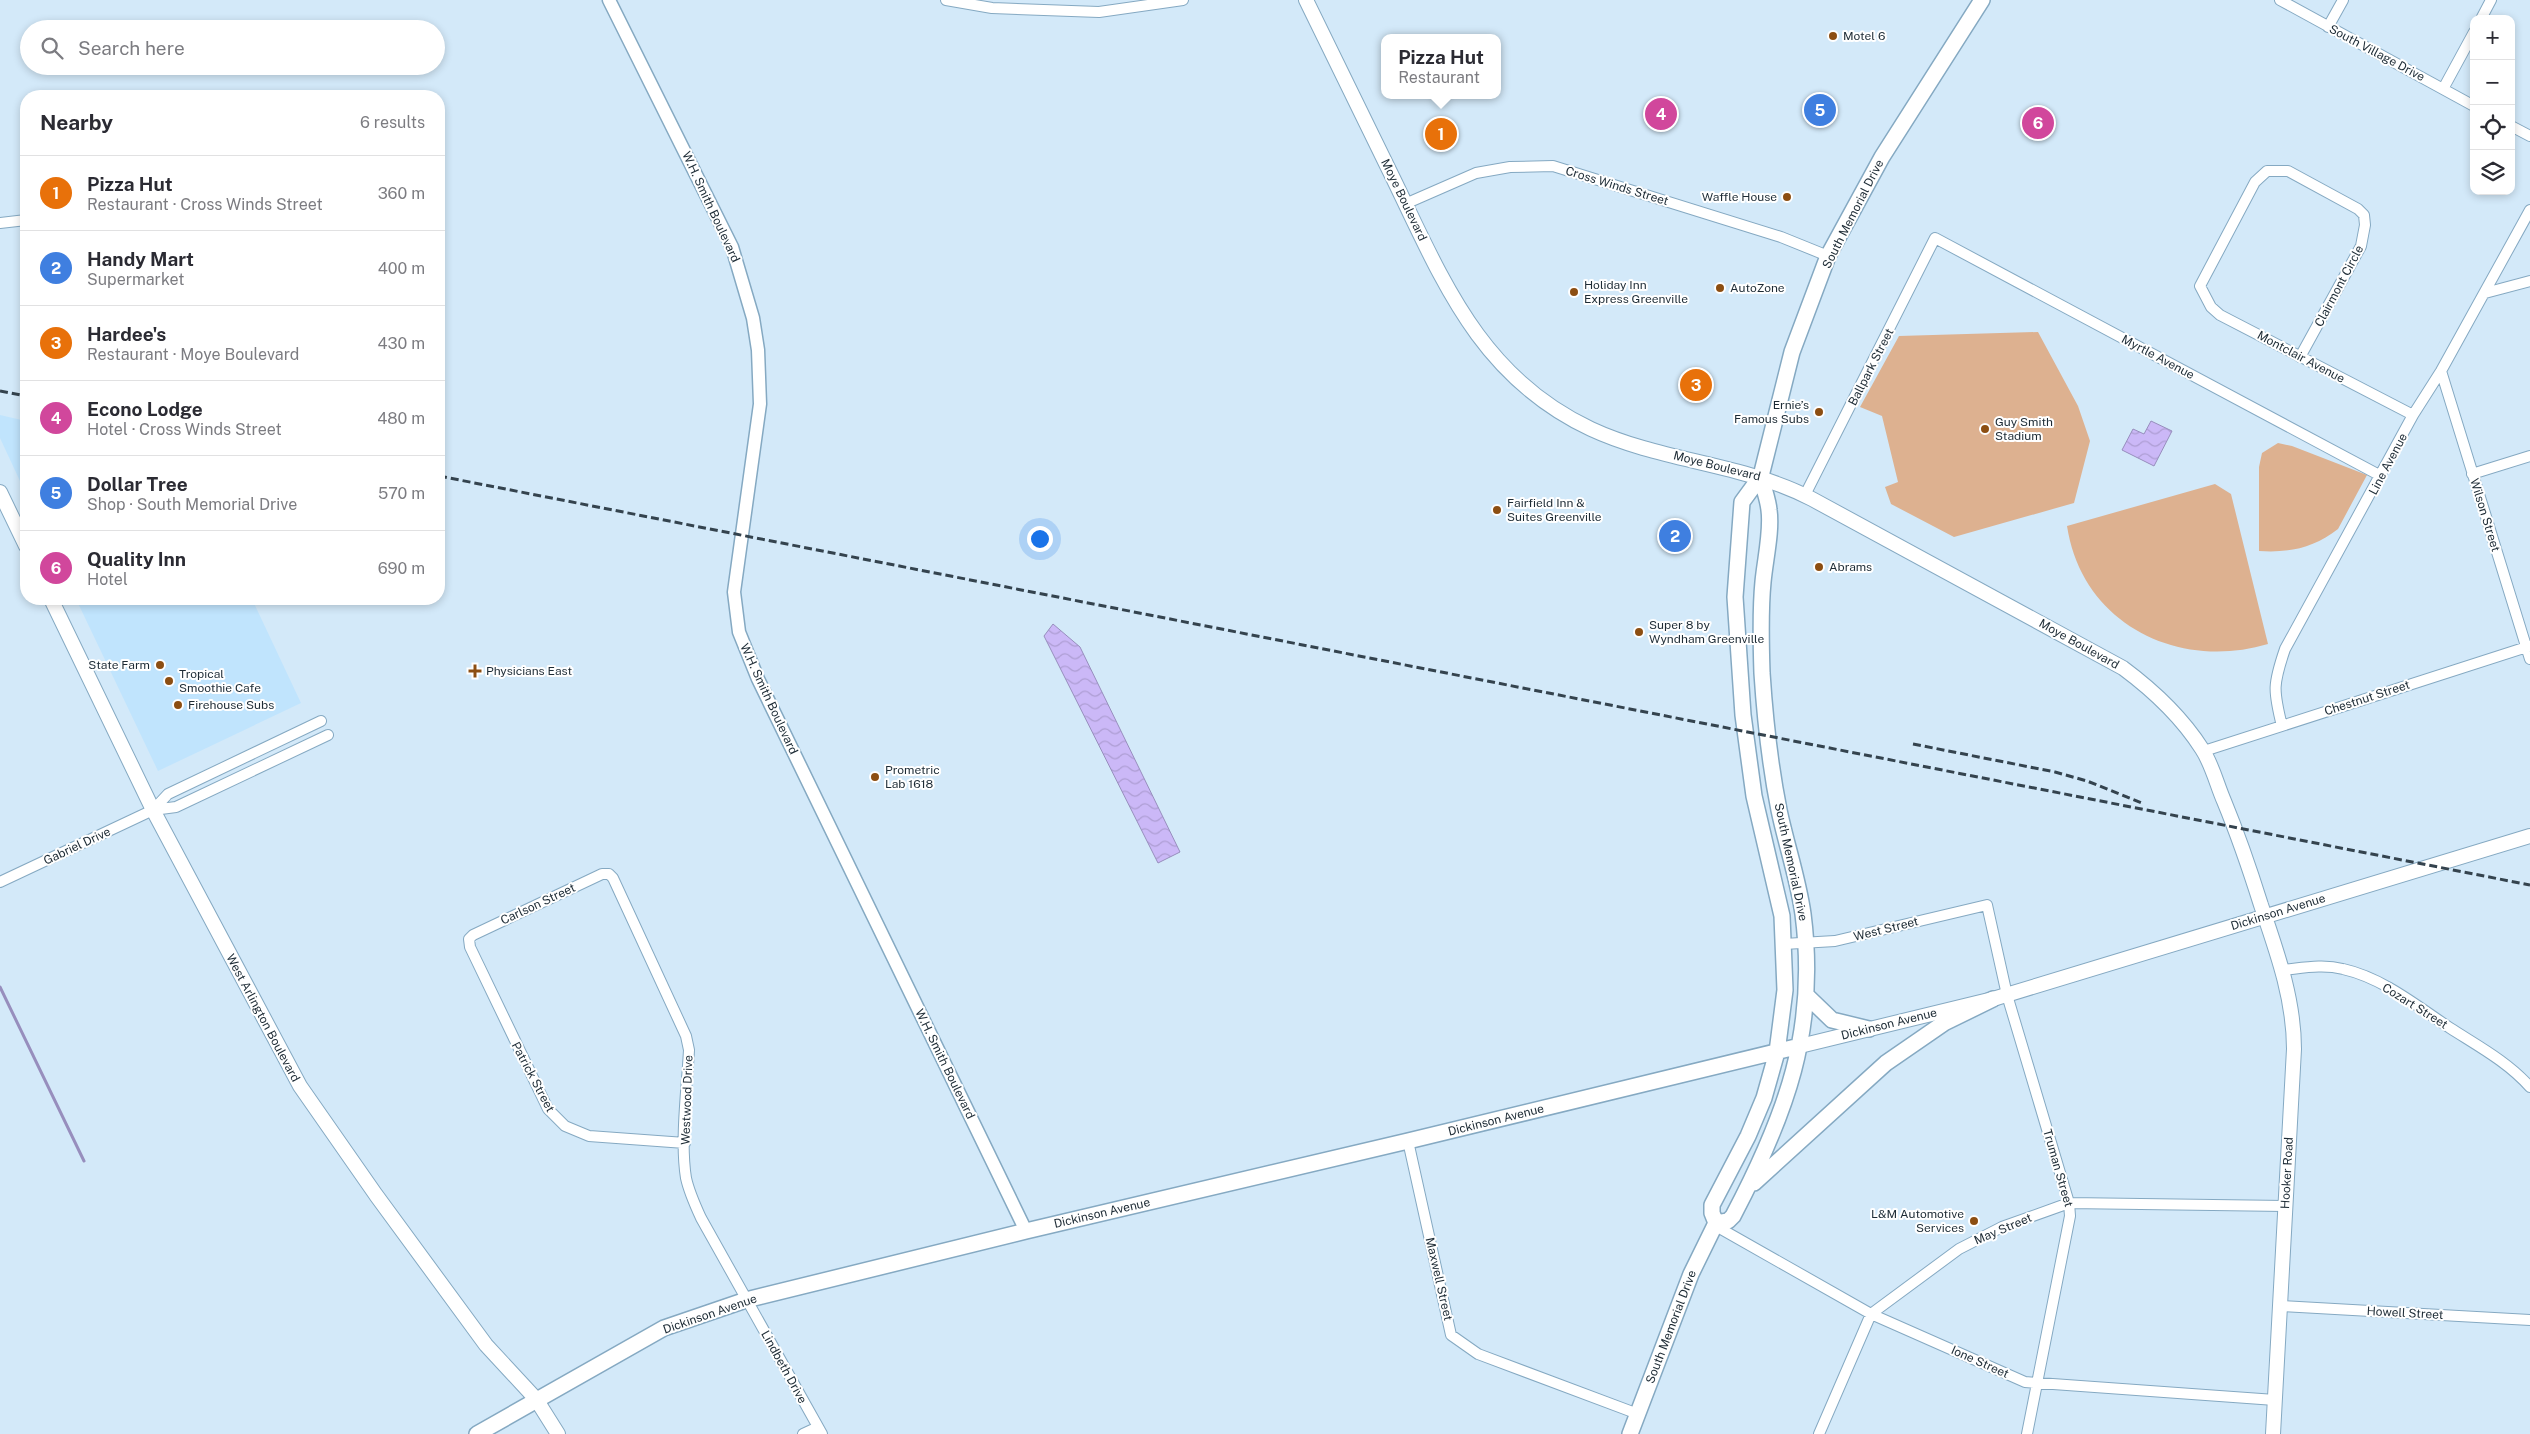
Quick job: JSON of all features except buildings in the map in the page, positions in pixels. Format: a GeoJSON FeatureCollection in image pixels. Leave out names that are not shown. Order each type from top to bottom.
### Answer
{"type":"FeatureCollection","features":[{"type":"Feature","properties":{"kind":"main road","name":"Moye Boulevard"},"geometry":{"type":"LineString","coordinates":[[1306,0],[1438,272],[1463,316],[1486,348],[1539,398],[1582,425],[1621,441],[1761,476],[1805,495],[2123,668],[2147,686],[2179,717],[2204,751],[2235,827],[2265,916]]}},
{"type":"Feature","properties":{"kind":"main road","name":"South Memorial Drive"},"geometry":{"type":"LineString","coordinates":[[1630,1434],[1691,1274],[1715,1224],[1712,1205],[1756,1119],[1777,1052],[1785,990],[1784,944],[1778,898],[1758,814],[1749,764],[1736,629],[1736,564],[1742,502],[1761,476],[1792,352],[1828,256],[1882,157],[1982,0]]}},
{"type":"Feature","properties":{"kind":"main road","name":"South Memorial Drive"},"geometry":{"type":"LineString","coordinates":[[1715,1224],[1728,1221],[1747,1189],[1785,1103],[1800,1046],[1807,996],[1806,942],[1798,887],[1780,811],[1768,735],[1762,673],[1761,602],[1770,510],[1761,476]]}},
{"type":"Feature","properties":{"kind":"main road"},"geometry":{"type":"LineString","coordinates":[[0,492],[20,534]]}},
{"type":"Feature","properties":{"kind":"main road","name":"West Arlington Boulevard"},"geometry":{"type":"LineString","coordinates":[[54,605],[153,810],[300,1086],[376,1195],[486,1345],[536,1399],[558,1434]]}},
{"type":"Feature","properties":{"kind":"main road","name":"Dickinson Avenue"},"geometry":{"type":"LineString","coordinates":[[477,1434],[664,1328],[746,1300],[1026,1231],[1408,1142],[2000,997],[2530,836]]}},
{"type":"Feature","properties":{"kind":"main road","name":"Hooker Road"},"geometry":{"type":"LineString","coordinates":[[2265,916],[2282,970],[2294,1029],[2273,1434]]}},
{"type":"Feature","properties":{"kind":"main road"},"geometry":{"type":"LineString","coordinates":[[1807,996],[1832,1020],[1869,1029]]}},
{"type":"Feature","properties":{"kind":"main road"},"geometry":{"type":"LineString","coordinates":[[1747,1189],[1886,1063],[1944,1023],[2000,997]]}},
{"type":"Feature","properties":{"kind":"street","name":"W.H. Smith Boulevard"},"geometry":{"type":"LineString","coordinates":[[609,0],[732,247],[753,318],[758,350],[760,404],[734,584],[739,632],[758,679],[1026,1231]]}},
{"type":"Feature","properties":{"kind":"street"},"geometry":{"type":"LineString","coordinates":[[946,0],[992,8],[1098,12],[1183,0]]}},
{"type":"Feature","properties":{"kind":"street","name":"South Village Drive"},"geometry":{"type":"LineString","coordinates":[[2280,0],[2472,105]]}},
{"type":"Feature","properties":{"kind":"street"},"geometry":{"type":"LineString","coordinates":[[2328,27],[2343,0]]}},
{"type":"Feature","properties":{"kind":"street"},"geometry":{"type":"LineString","coordinates":[[2483,15],[2491,0]]}},
{"type":"Feature","properties":{"kind":"street"},"geometry":{"type":"LineString","coordinates":[[2443,89],[2470,39]]}},
{"type":"Feature","properties":{"kind":"street"},"geometry":{"type":"LineString","coordinates":[[2515,128],[2530,136]]}},
{"type":"Feature","properties":{"kind":"street","name":"Cross Winds Street"},"geometry":{"type":"LineString","coordinates":[[1405,204],[1476,172],[1510,167],[1553,166],[1770,233],[1828,256]]}},
{"type":"Feature","properties":{"kind":"street","name":"Clairmont Circle"},"geometry":{"type":"LineString","coordinates":[[2200,286],[2254,182],[2267,171],[2288,171],[2358,209],[2364,215],[2365,225],[2361,246],[2300,357]]}},
{"type":"Feature","properties":{"kind":"street","name":"Line Avenue"},"geometry":{"type":"LineString","coordinates":[[2282,726],[2274,695],[2276,675],[2285,649],[2413,415],[2441,371],[2530,210]]}},
{"type":"Feature","properties":{"kind":"street"},"geometry":{"type":"LineString","coordinates":[[0,223],[20,221]]}},
{"type":"Feature","properties":{"kind":"street","name":"Myrtle Avenue"},"geometry":{"type":"LineString","coordinates":[[1935,238],[2381,476]]}},
{"type":"Feature","properties":{"kind":"street","name":"Ballpark Street"},"geometry":{"type":"LineString","coordinates":[[1805,495],[1935,238]]}},
{"type":"Feature","properties":{"kind":"street"},"geometry":{"type":"LineString","coordinates":[[2484,293],[2530,280]]}},
{"type":"Feature","properties":{"kind":"street","name":"Montclair Avenue"},"geometry":{"type":"LineString","coordinates":[[2200,286],[2210,307],[2220,315],[2413,415]]}},
{"type":"Feature","properties":{"kind":"street","name":"Wilson Street"},"geometry":{"type":"LineString","coordinates":[[2441,371],[2472,474],[2528,646],[2530,659]]}},
{"type":"Feature","properties":{"kind":"street"},"geometry":{"type":"LineString","coordinates":[[2472,474],[2530,456]]}},
{"type":"Feature","properties":{"kind":"street","name":"Chestnut Street"},"geometry":{"type":"LineString","coordinates":[[2204,751],[2528,646]]}},
{"type":"Feature","properties":{"kind":"street"},"geometry":{"type":"LineString","coordinates":[[153,810],[168,794],[321,721]]}},
{"type":"Feature","properties":{"kind":"street"},"geometry":{"type":"LineString","coordinates":[[153,810],[176,807],[328,735]]}},
{"type":"Feature","properties":{"kind":"street","name":"Gabriel Drive"},"geometry":{"type":"LineString","coordinates":[[0,882],[153,810]]}},
{"type":"Feature","properties":{"kind":"street","name":"Carlson Street"},"geometry":{"type":"LineString","coordinates":[[469,939],[473,935],[593,878],[602,874],[609,874]]}},
{"type":"Feature","properties":{"kind":"street","name":"Westwood Drive"},"geometry":{"type":"LineString","coordinates":[[609,874],[682,1023],[689,1050],[685,1143],[686,1176],[690,1194],[746,1300]]}},
{"type":"Feature","properties":{"kind":"street","name":"West Street"},"geometry":{"type":"LineString","coordinates":[[1784,944],[1845,939],[1986,905]]}},
{"type":"Feature","properties":{"kind":"street","name":"Truman Street"},"geometry":{"type":"LineString","coordinates":[[1986,905],[2000,997],[2069,1203],[2070,1216],[2027,1434]]}},
{"type":"Feature","properties":{"kind":"street","name":"Patrick Street"},"geometry":{"type":"LineString","coordinates":[[469,939],[470,947],[534,1084],[556,1119],[576,1132],[589,1136],[685,1143]]}},
{"type":"Feature","properties":{"kind":"street","name":"Cozart Street"},"geometry":{"type":"LineString","coordinates":[[2282,970],[2321,966],[2344,969],[2392,989],[2504,1064],[2530,1087]]}},
{"type":"Feature","properties":{"kind":"street","name":"Maxwell Street"},"geometry":{"type":"LineString","coordinates":[[1408,1142],[1451,1335],[1478,1354],[1638,1414]]}},
{"type":"Feature","properties":{"kind":"street","name":"May Street"},"geometry":{"type":"LineString","coordinates":[[1818,1434],[1871,1314],[1958,1249],[2002,1227],[2069,1203],[2286,1206]]}},
{"type":"Feature","properties":{"kind":"street","name":"Ione Street"},"geometry":{"type":"LineString","coordinates":[[1715,1224],[1871,1314],[2025,1382],[2275,1400]]}},
{"type":"Feature","properties":{"kind":"street","name":"Lindbeth Drive"},"geometry":{"type":"LineString","coordinates":[[746,1300],[820,1430]]}},
{"type":"Feature","properties":{"kind":"street","name":"Howell Street"},"geometry":{"type":"LineString","coordinates":[[2280,1306],[2530,1320]]}},
{"type":"Feature","properties":{"kind":"street"},"geometry":{"type":"LineString","coordinates":[[803,1434],[820,1430]]}},
{"type":"Feature","properties":{"kind":"shaded area","name":"Guy Smith Stadium"},"geometry":{"type":"Polygon","coordinates":[[[2038,332],[2078,406],[2090,441],[2074,503],[1954,537],[1891,504],[1885,487],[1898,482],[1882,416],[1860,407],[1899,336],[2038,332]]]}},
{"type":"Feature","properties":{"kind":"shaded area"},"geometry":{"type":"Polygon","coordinates":[[[0,415],[20,420],[20,481],[0,438],[0,415]]]}},
{"type":"Feature","properties":{"kind":"shaded area"},"geometry":{"type":"Polygon","coordinates":[[[2278,443],[2292,446],[2367,475],[2338,529],[2320,541],[2301,548],[2281,551],[2259,551],[2259,467],[2262,453],[2278,443]]]}},
{"type":"Feature","properties":{"kind":"shaded area"},"geometry":{"type":"Polygon","coordinates":[[[2215,484],[2231,494],[2268,644],[2234,651],[2201,651],[2169,644],[2139,632],[2113,614],[2092,590],[2076,560],[2067,526],[2215,484]]]}},
{"type":"Feature","properties":{"kind":"shaded area"},"geometry":{"type":"Polygon","coordinates":[[[79,605],[255,605],[301,703],[158,771],[79,605]]]}},
{"type":"Feature","properties":{"kind":"water"},"geometry":{"type":"Polygon","coordinates":[[[2151,421],[2172,431],[2154,466],[2122,450],[2133,429],[2144,434],[2151,421]]]}},
{"type":"Feature","properties":{"kind":"water"},"geometry":{"type":"Polygon","coordinates":[[[1053,624],[1080,647],[1180,852],[1158,863],[1044,636],[1053,624]]]}},
{"type":"Feature","properties":{"kind":"waterway"},"geometry":{"type":"LineString","coordinates":[[0,987],[84,1161]]}},
{"type":"Feature","properties":{"kind":"railway"},"geometry":{"type":"LineString","coordinates":[[0,391],[20,395]]}},
{"type":"Feature","properties":{"kind":"railway"},"geometry":{"type":"LineString","coordinates":[[445,477],[2530,885]]}},
{"type":"Feature","properties":{"kind":"railway"},"geometry":{"type":"LineString","coordinates":[[1913,744],[2055,772],[2087,781],[2142,803]]}},
{"type":"Feature","properties":{"kind":"place","name":"Motel 6"},"geometry":{"type":"Point","coordinates":[1833,36]}},
{"type":"Feature","properties":{"kind":"place","name":"Dollar Tree"},"geometry":{"type":"Point","coordinates":[1820,110]}},
{"type":"Feature","properties":{"kind":"place","name":"Econo Lodge"},"geometry":{"type":"Point","coordinates":[1661,114]}},
{"type":"Feature","properties":{"kind":"place","name":"Quality Inn"},"geometry":{"type":"Point","coordinates":[2038,123]}},
{"type":"Feature","properties":{"kind":"place","name":"Pizza Hut"},"geometry":{"type":"Point","coordinates":[1441,134]}},
{"type":"Feature","properties":{"kind":"place","name":"Waffle House"},"geometry":{"type":"Point","coordinates":[1787,197]}},
{"type":"Feature","properties":{"kind":"place","name":"AutoZone"},"geometry":{"type":"Point","coordinates":[1720,288]}},
{"type":"Feature","properties":{"kind":"place","name":"Holiday Inn Express Greenville"},"geometry":{"type":"Point","coordinates":[1574,292]}},
{"type":"Feature","properties":{"kind":"place","name":"Hardee's"},"geometry":{"type":"Point","coordinates":[1696,385]}},
{"type":"Feature","properties":{"kind":"place","name":"Ernie’s Famous Subs"},"geometry":{"type":"Point","coordinates":[1819,412]}},
{"type":"Feature","properties":{"kind":"place","name":"Guy Smith Stadium"},"geometry":{"type":"Point","coordinates":[1985,429]}},
{"type":"Feature","properties":{"kind":"place","name":"Fairfield Inn & Suites Greenville"},"geometry":{"type":"Point","coordinates":[1497,510]}},
{"type":"Feature","properties":{"kind":"place","name":"Handy Mart"},"geometry":{"type":"Point","coordinates":[1675,536]}},
{"type":"Feature","properties":{"kind":"place","name":"Abrams"},"geometry":{"type":"Point","coordinates":[1819,567]}},
{"type":"Feature","properties":{"kind":"place","name":"Super 8 by Wyndham Greenville"},"geometry":{"type":"Point","coordinates":[1639,632]}},
{"type":"Feature","properties":{"kind":"place","name":"State Farm"},"geometry":{"type":"Point","coordinates":[160,665]}},
{"type":"Feature","properties":{"kind":"place","name":"Physicians East"},"geometry":{"type":"Point","coordinates":[475,671]}},
{"type":"Feature","properties":{"kind":"place","name":"Tropical Smoothie Cafe"},"geometry":{"type":"Point","coordinates":[169,681]}},
{"type":"Feature","properties":{"kind":"place","name":"Firehouse Subs"},"geometry":{"type":"Point","coordinates":[178,705]}},
{"type":"Feature","properties":{"kind":"place","name":"Prometric Lab 1618"},"geometry":{"type":"Point","coordinates":[875,777]}},
{"type":"Feature","properties":{"kind":"place","name":"L&M Automotive Services"},"geometry":{"type":"Point","coordinates":[1974,1221]}}]}
